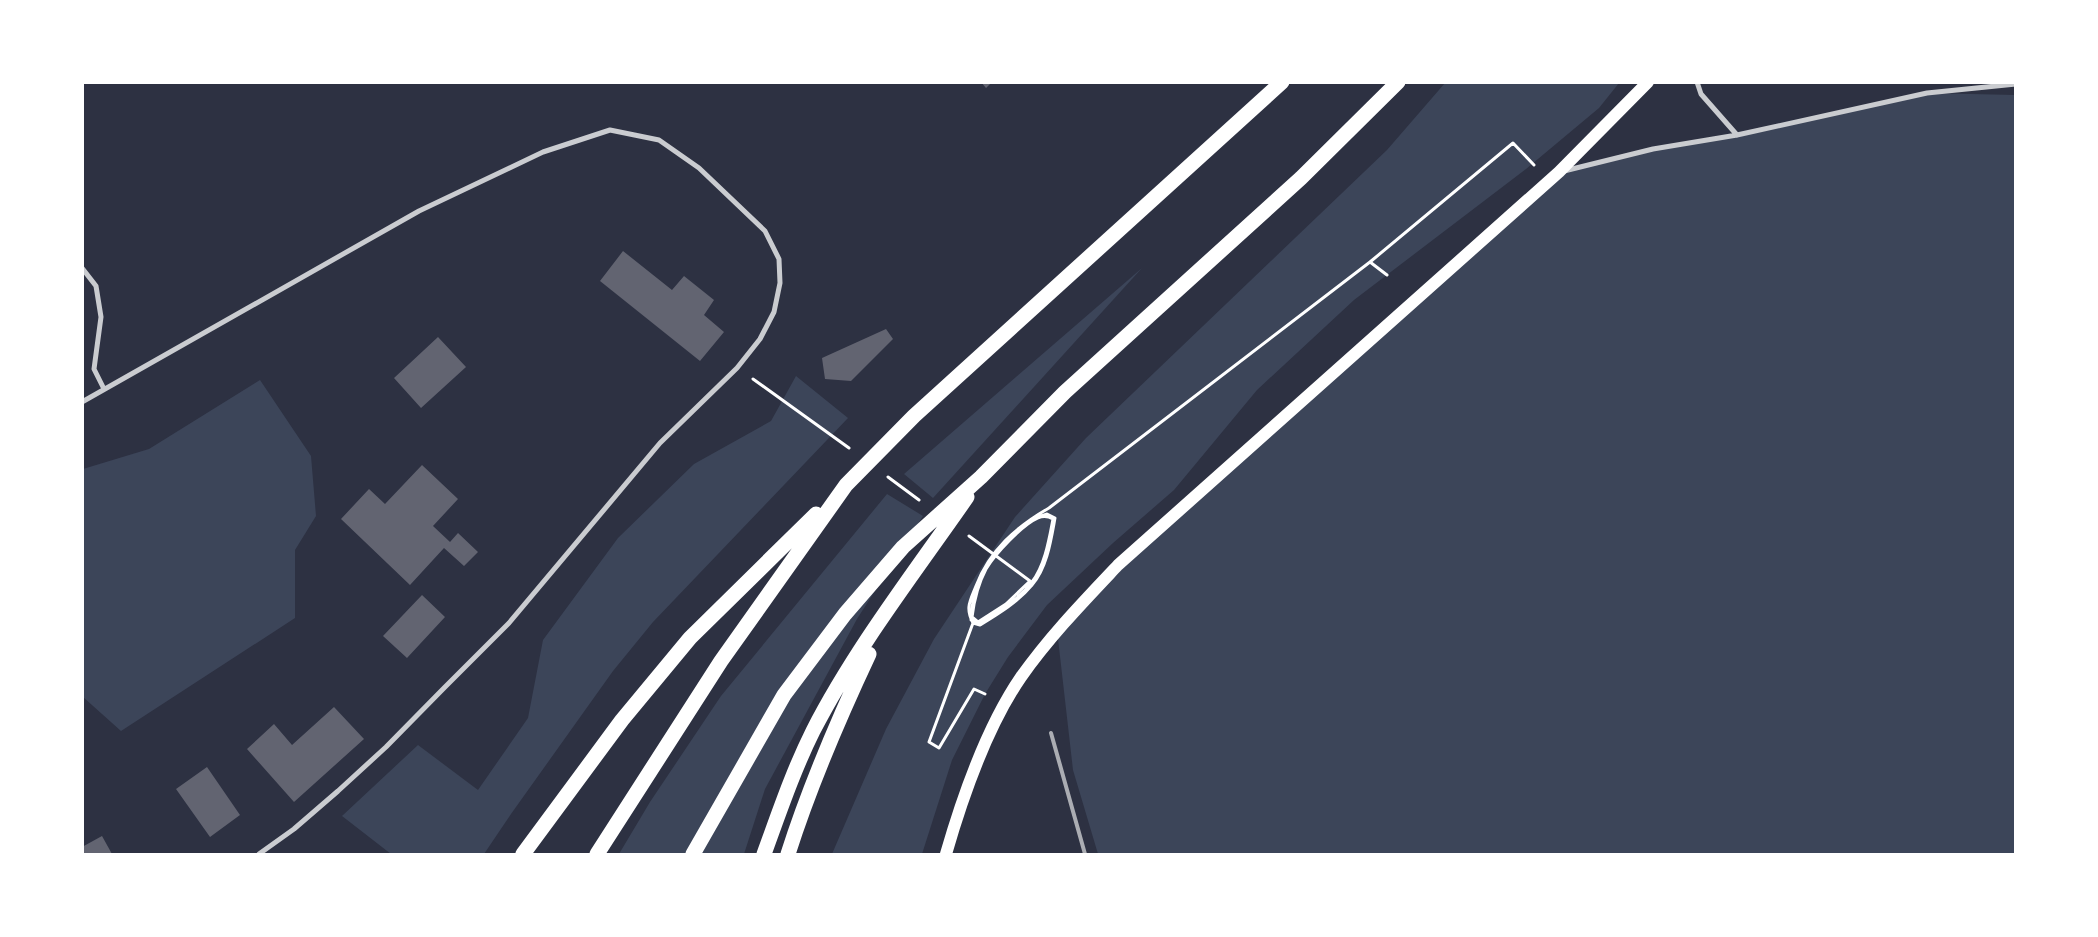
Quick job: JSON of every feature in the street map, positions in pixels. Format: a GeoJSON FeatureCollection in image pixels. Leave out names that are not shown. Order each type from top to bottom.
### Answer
{"type":"FeatureCollection","features":[{"type":"Feature","properties":{"kind":"highway"},"geometry":{"type":"LineString","coordinates":[[523,854],[622,720],[690,638],[921,410],[1282,82]]}},
{"type":"Feature","properties":{"kind":"highway"},"geometry":{"type":"LineString","coordinates":[[693,854],[784,695],[845,614],[903,547],[981,477],[1065,392],[1301,178],[1398,82]]}},
{"type":"Feature","properties":{"kind":"highway"},"geometry":{"type":"LineString","coordinates":[[764,854],[784,799],[814,731],[893,602],[981,477]]}},
{"type":"Feature","properties":{"kind":"highway"},"geometry":{"type":"LineString","coordinates":[[597,854],[721,661],[846,485]]}},
{"type":"Feature","properties":{"kind":"highway"},"geometry":{"type":"LineString","coordinates":[[788,854],[800,815],[830,737],[893,602]]}},
{"type":"Feature","properties":{"kind":"main road"},"geometry":{"type":"LineString","coordinates":[[946,854],[961,801],[992,730],[1021,678],[1057,630],[1118,565],[1554,176],[1648,82]]}},
{"type":"Feature","properties":{"kind":"street"},"geometry":{"type":"LineString","coordinates":[[1697,82],[1702,94],[1737,135]]}},
{"type":"Feature","properties":{"kind":"street"},"geometry":{"type":"LineString","coordinates":[[1554,176],[1653,150],[1737,135],[1927,93],[2016,84]]}},
{"type":"Feature","properties":{"kind":"street"},"geometry":{"type":"LineString","coordinates":[[82,402],[419,211],[543,152],[610,130],[659,140],[700,168],[765,231],[779,259],[780,283],[774,312],[760,339],[737,368],[660,443],[509,622],[446,688],[338,791],[294,829],[259,854]]}},
{"type":"Feature","properties":{"kind":"street"},"geometry":{"type":"LineString","coordinates":[[82,268],[96,286],[101,317],[94,369],[104,389]]}},
{"type":"Feature","properties":{"kind":"path"},"geometry":{"type":"LineString","coordinates":[[985,694],[974,689],[939,748],[929,742],[972,623],[968,613],[970,601],[983,568],[998,547],[1012,533],[1049,508],[1370,262],[1513,143],[1554,176]]}},
{"type":"Feature","properties":{"kind":"path"},"geometry":{"type":"LineString","coordinates":[[1370,262],[1387,275]]}},
{"type":"Feature","properties":{"kind":"path"},"geometry":{"type":"LineString","coordinates":[[737,368],[857,454]]}},
{"type":"Feature","properties":{"kind":"path"},"geometry":{"type":"LineString","coordinates":[[880,471],[927,506]]}},
{"type":"Feature","properties":{"kind":"path"},"geometry":{"type":"LineString","coordinates":[[966,534],[989,552],[997,557],[1030,581],[1006,604],[978,622],[972,618],[974,602],[986,570],[995,556],[1000,550],[1039,517],[1048,516],[1053,519],[1048,545],[1032,583],[1006,607],[979,623],[971,620],[971,602],[984,569],[989,562],[994,555],[999,548],[1038,516],[1047,514],[1055,518],[1049,546],[1033,584],[1006,609],[980,626],[972,623]]}},
{"type":"Feature","properties":{"kind":"shaded area"},"geometry":{"type":"Polygon","coordinates":[[[1445,83],[1619,83],[1599,108],[1526,169],[1354,300],[1257,390],[1174,490],[1113,543],[1047,605],[1008,657],[985,694],[952,760],[922,854],[832,854],[886,729],[934,639],[1015,517],[1086,438],[1387,150],[1445,83]]]}},
{"type":"Feature","properties":{"kind":"shaded area"},"geometry":{"type":"Polygon","coordinates":[[[1927,93],[2015,95],[2015,854],[1098,854],[1073,770],[1057,630],[1118,565],[1559,172],[1653,149],[1737,135],[1927,93]]]}},
{"type":"Feature","properties":{"kind":"shaded area"},"geometry":{"type":"Polygon","coordinates":[[[1142,268],[933,498],[904,474],[1142,268]]]}},
{"type":"Feature","properties":{"kind":"shaded area"},"geometry":{"type":"Polygon","coordinates":[[[796,376],[848,418],[653,622],[613,671],[484,854],[391,854],[342,816],[418,745],[478,790],[528,718],[543,640],[618,538],[694,464],[771,421],[796,376]]]}},
{"type":"Feature","properties":{"kind":"shaded area"},"geometry":{"type":"Polygon","coordinates":[[[260,380],[311,456],[316,516],[295,550],[295,618],[121,731],[83,697],[83,469],[149,449],[260,380]]]}},
{"type":"Feature","properties":{"kind":"shaded area"},"geometry":{"type":"Polygon","coordinates":[[[887,494],[923,516],[857,619],[765,789],[744,854],[619,854],[650,802],[721,696],[887,494]]]}},
{"type":"Feature","properties":{"kind":"building"},"geometry":{"type":"Polygon","coordinates":[[[981,82],[992,82],[986,88],[981,82]]]}},
{"type":"Feature","properties":{"kind":"building"},"geometry":{"type":"Polygon","coordinates":[[[623,251],[672,290],[684,276],[714,300],[704,315],[724,332],[700,361],[600,281],[623,251]]]}},
{"type":"Feature","properties":{"kind":"building"},"geometry":{"type":"Polygon","coordinates":[[[886,329],[893,339],[851,381],[825,379],[822,358],[886,329]]]}},
{"type":"Feature","properties":{"kind":"building"},"geometry":{"type":"Polygon","coordinates":[[[438,337],[466,367],[421,408],[394,378],[438,337]]]}},
{"type":"Feature","properties":{"kind":"building"},"geometry":{"type":"Polygon","coordinates":[[[422,465],[458,499],[433,526],[450,542],[458,533],[478,552],[464,566],[444,548],[410,585],[341,519],[369,489],[385,504],[422,465]]]}},
{"type":"Feature","properties":{"kind":"building"},"geometry":{"type":"Polygon","coordinates":[[[422,595],[445,617],[407,658],[383,636],[422,595]]]}},
{"type":"Feature","properties":{"kind":"building"},"geometry":{"type":"Polygon","coordinates":[[[334,707],[364,739],[294,802],[247,749],[274,724],[292,745],[334,707]]]}},
{"type":"Feature","properties":{"kind":"building"},"geometry":{"type":"Polygon","coordinates":[[[207,767],[240,815],[210,837],[176,789],[207,767]]]}},
{"type":"Feature","properties":{"kind":"building"},"geometry":{"type":"Polygon","coordinates":[[[102,836],[112,854],[82,854],[82,847],[102,836]]]}},
{"type":"Feature","properties":{"kind":"railway"},"geometry":{"type":"LineString","coordinates":[[1051,733],[1085,854]]}}]}
